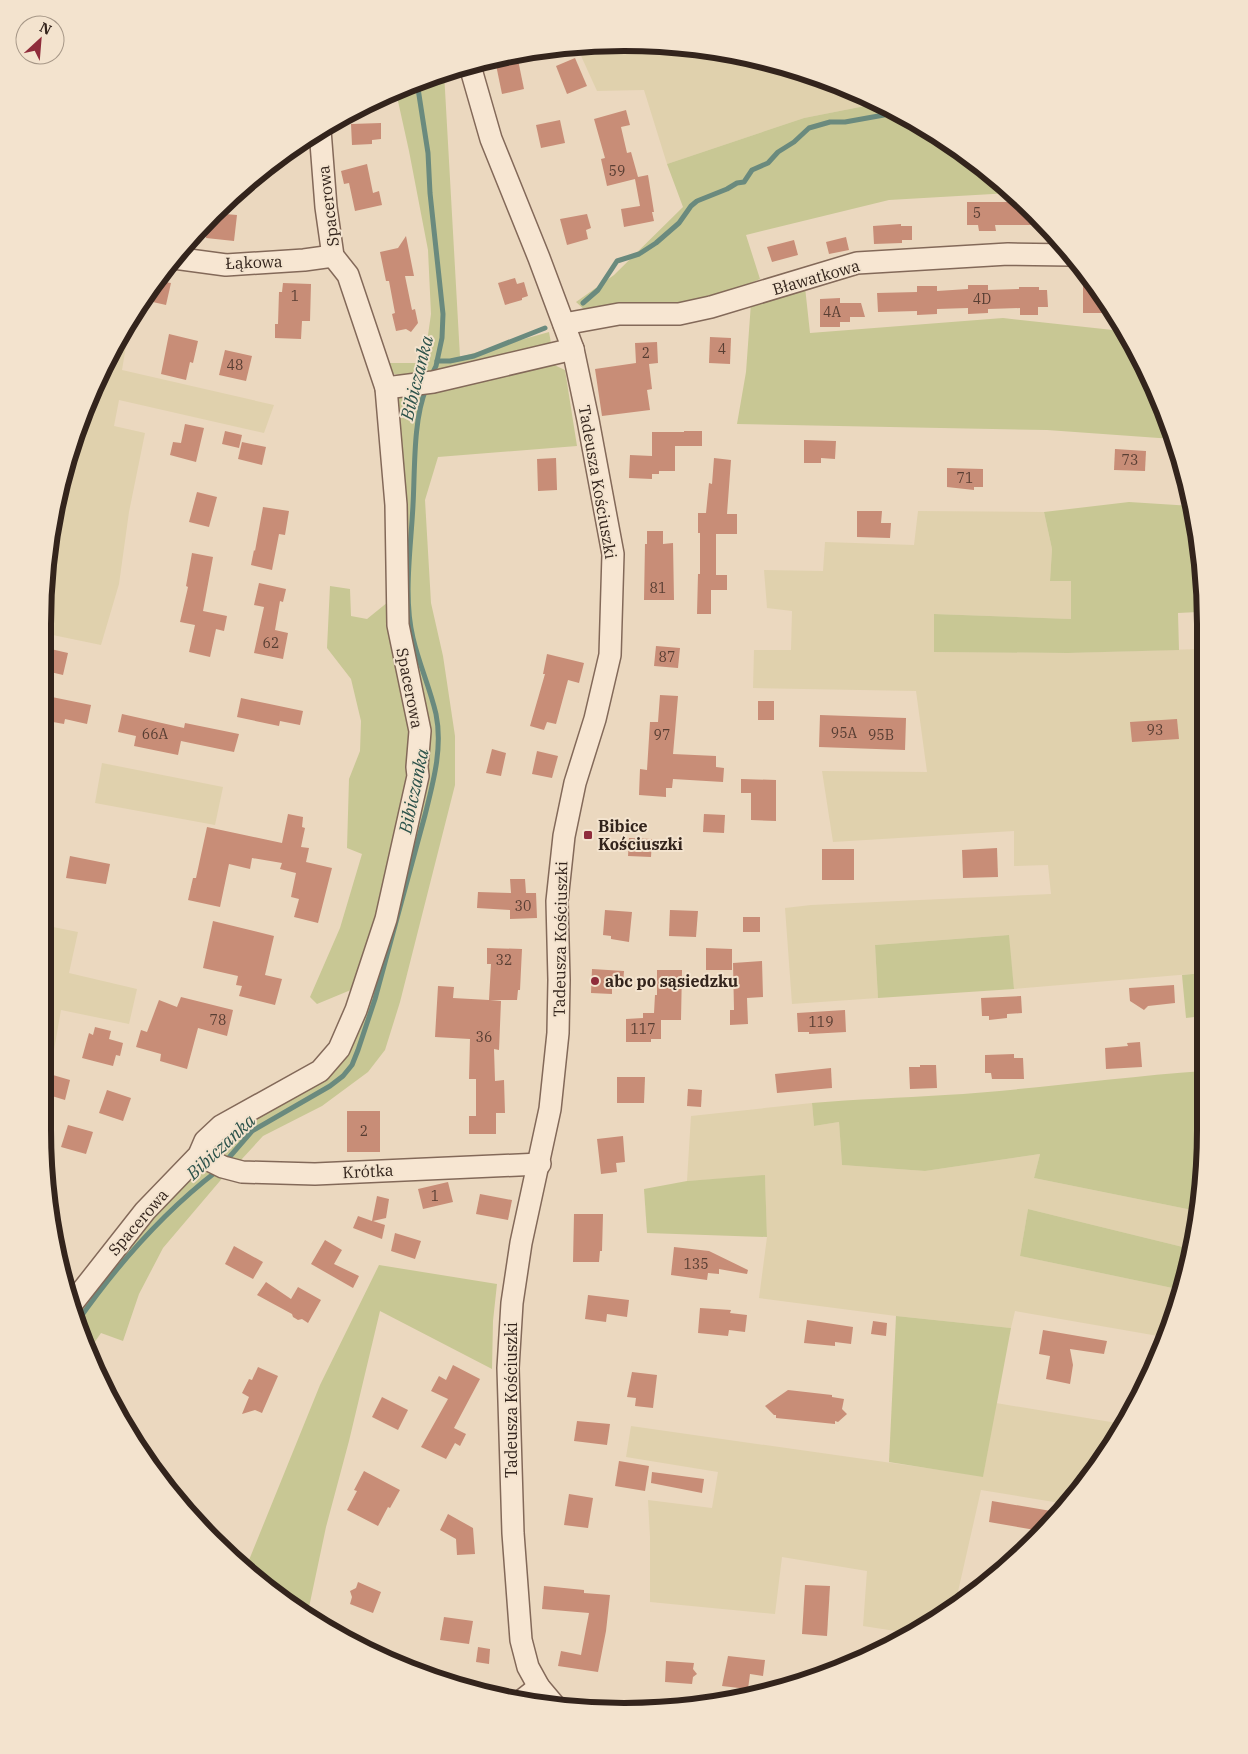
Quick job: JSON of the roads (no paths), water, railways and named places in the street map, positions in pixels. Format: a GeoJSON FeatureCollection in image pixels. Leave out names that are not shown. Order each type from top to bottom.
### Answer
{"type":"FeatureCollection","features":[{"type":"Feature","properties":{"kind":"street","name":"Tadeusza Kościuszki"},"geometry":{"type":"LineString","coordinates":[[472,72],[491,139],[573,349],[613,554],[610,655],[595,719],[575,783],[564,836],[558,902],[559,980],[557,1041],[550,1109],[540,1164],[521,1244],[512,1303],[508,1368],[513,1533],[521,1640],[528,1667],[539,1687],[548,1698]]}},
{"type":"Feature","properties":{"kind":"street","name":"Spacerowa"},"geometry":{"type":"LineString","coordinates":[[77,1297],[145,1211],[213,1162],[205,1141],[221,1126],[320,1071],[339,1049],[356,1010],[386,919],[418,776],[420,731],[398,625],[396,505],[386,388],[348,275],[334,256],[326,207],[321,139]]}},
{"type":"Feature","properties":{"kind":"street","name":"Bławatkowa"},"geometry":{"type":"LineString","coordinates":[[564,324],[619,314],[680,314],[712,307],[857,263],[1008,254],[1062,255]]}},
{"type":"Feature","properties":{"kind":"street","name":"Łąkowa"},"geometry":{"type":"LineString","coordinates":[[183,259],[226,265],[334,256]]}},
{"type":"Feature","properties":{"kind":"street"},"geometry":{"type":"LineString","coordinates":[[386,388],[426,383],[573,349]]}},
{"type":"Feature","properties":{"kind":"street","name":"Krótka"},"geometry":{"type":"LineString","coordinates":[[213,1162],[242,1172],[315,1174],[540,1164]]}},
{"type":"Feature","properties":{"kind":"street"},"geometry":{"type":"LineString","coordinates":[[529,1695],[539,1687]]}},
{"type":"Feature","properties":{"kind":"waterway","name":"Bibiczanka"},"geometry":{"type":"LineString","coordinates":[[418,90],[428,153],[430,193],[443,314],[442,338],[436,366],[431,376]]}},
{"type":"Feature","properties":{"kind":"waterway"},"geometry":{"type":"LineString","coordinates":[[583,303],[598,290],[617,261],[639,254],[656,243],[679,223],[697,201],[737,183],[744,182],[752,170],[768,163],[778,152],[794,142],[809,128],[830,122],[845,122],[885,114]]}},
{"type":"Feature","properties":{"kind":"waterway"},"geometry":{"type":"LineString","coordinates":[[437,361],[450,361],[474,356],[545,328]]}},
{"type":"Feature","properties":{"kind":"waterway","name":"Bibiczanka"},"geometry":{"type":"LineString","coordinates":[[226,1161],[252,1131],[330,1086],[343,1076],[352,1065],[375,999],[425,815],[438,752],[438,727],[434,704],[413,638],[408,606],[408,572],[417,430],[426,389]]}},
{"type":"Feature","properties":{"kind":"waterway","name":"Bibiczanka"},"geometry":{"type":"LineString","coordinates":[[82,1315],[108,1280],[141,1241],[177,1205],[217,1171]]}},
{"type":"Feature","properties":{"kind":"place","name":"Bibice Kościuszki"},"geometry":{"type":"Point","coordinates":[588,835]}},
{"type":"Feature","properties":{"kind":"place","name":"abc po sąsiedzku"},"geometry":{"type":"Point","coordinates":[595,981]}}]}
